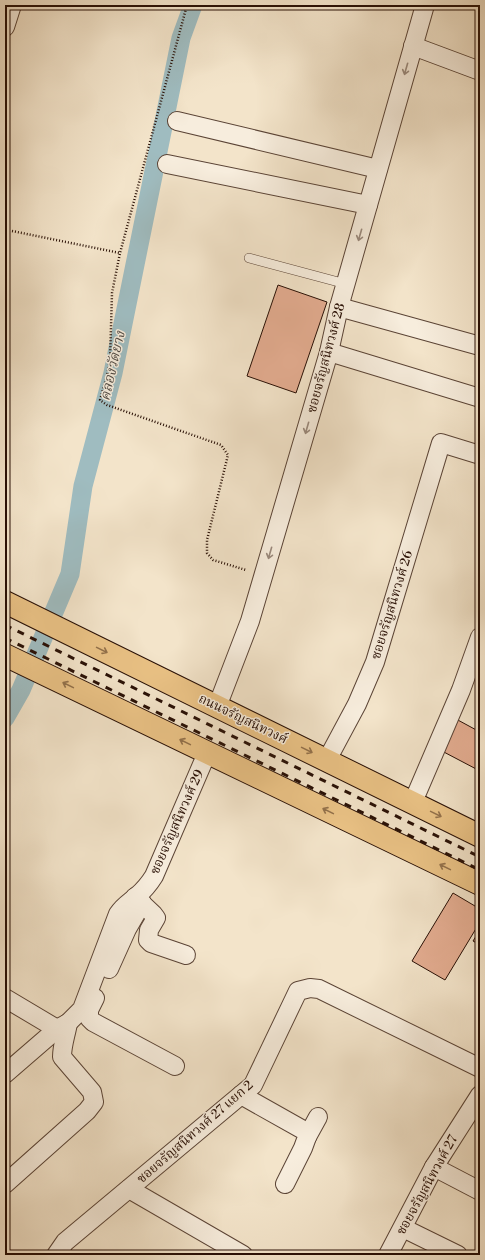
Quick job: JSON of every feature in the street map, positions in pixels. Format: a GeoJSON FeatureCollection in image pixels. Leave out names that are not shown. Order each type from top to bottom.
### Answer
{"type":"FeatureCollection","features":[{"type":"Feature","properties":{"kind":"main road","name":"ถนนจรัญสนิทวงศ์"},"geometry":{"type":"LineString","coordinates":[[5,602],[480,836]]}},
{"type":"Feature","properties":{"kind":"main road"},"geometry":{"type":"LineString","coordinates":[[10,657],[480,884]]}},
{"type":"Feature","properties":{"kind":"street"},"geometry":{"type":"LineString","coordinates":[[5,27],[12,5]]}},
{"type":"Feature","properties":{"kind":"street","name":"ซอยจรัญสนิทวงศ์ 28"},"geometry":{"type":"LineString","coordinates":[[217,707],[250,621],[264,575],[329,352],[339,307],[424,5]]}},
{"type":"Feature","properties":{"kind":"street"},"geometry":{"type":"LineString","coordinates":[[413,46],[480,71]]}},
{"type":"Feature","properties":{"kind":"street"},"geometry":{"type":"LineString","coordinates":[[177,121],[378,168]]}},
{"type":"Feature","properties":{"kind":"street"},"geometry":{"type":"LineString","coordinates":[[167,164],[368,205]]}},
{"type":"Feature","properties":{"kind":"street"},"geometry":{"type":"LineString","coordinates":[[339,307],[480,346]]}},
{"type":"Feature","properties":{"kind":"street"},"geometry":{"type":"LineString","coordinates":[[329,352],[480,398]]}},
{"type":"Feature","properties":{"kind":"street","name":"ซอยจรัญสนิทวงศ์ 26"},"geometry":{"type":"LineString","coordinates":[[327,760],[357,704],[375,662],[441,443],[480,455]]}},
{"type":"Feature","properties":{"kind":"street"},"geometry":{"type":"LineString","coordinates":[[413,802],[461,690],[480,637]]}},
{"type":"Feature","properties":{"kind":"street","name":"ซอยจรัญสนิทวงศ์ 29"},"geometry":{"type":"LineString","coordinates":[[5,1074],[82,1009],[118,914],[124,905],[139,900],[154,876],[207,753]]}},
{"type":"Feature","properties":{"kind":"street"},"geometry":{"type":"LineString","coordinates":[[175,1066],[93,1022],[88,1018],[88,1010],[97,995],[139,900],[156,918],[149,930],[148,940],[151,943],[186,954]]}},
{"type":"Feature","properties":{"kind":"street","name":"ซอยจรัญสนิทวงศ์ 27 แยก 2"},"geometry":{"type":"LineString","coordinates":[[56,1255],[65,1242],[253,1085],[298,991],[310,988],[319,989],[480,1068]]}},
{"type":"Feature","properties":{"kind":"street"},"geometry":{"type":"LineString","coordinates":[[5,998],[62,1026],[66,1039],[62,1048],[62,1057],[92,1092],[94,1102],[87,1111],[5,1184]]}},
{"type":"Feature","properties":{"kind":"street"},"geometry":{"type":"LineString","coordinates":[[241,1095],[305,1131],[307,1136]]}},
{"type":"Feature","properties":{"kind":"street","name":"ซอยจรัญสนิทวงศ์ 27"},"geometry":{"type":"LineString","coordinates":[[388,1255],[404,1228],[434,1167],[480,1095]]}},
{"type":"Feature","properties":{"kind":"street"},"geometry":{"type":"LineString","coordinates":[[285,1184],[303,1148],[307,1136],[318,1117]]}},
{"type":"Feature","properties":{"kind":"street"},"geometry":{"type":"LineString","coordinates":[[434,1167],[480,1191]]}},
{"type":"Feature","properties":{"kind":"street"},"geometry":{"type":"LineString","coordinates":[[129,1189],[243,1255]]}},
{"type":"Feature","properties":{"kind":"street"},"geometry":{"type":"LineString","coordinates":[[404,1228],[458,1255]]}},
{"type":"Feature","properties":{"kind":"lane"},"geometry":{"type":"LineString","coordinates":[[249,258],[346,284]]}},
{"type":"Feature","properties":{"kind":"path"},"geometry":{"type":"LineString","coordinates":[[186,5],[120,253],[112,293],[110,360],[107,376],[99,398],[101,402],[107,405],[221,445],[228,455],[207,540],[206,553],[213,560],[264,575]]}},
{"type":"Feature","properties":{"kind":"path"},"geometry":{"type":"LineString","coordinates":[[12,231],[120,253]]}},
{"type":"Feature","properties":{"kind":"building"},"geometry":{"type":"Polygon","coordinates":[[[278,285],[327,302],[296,393],[247,376],[278,285]]]}},
{"type":"Feature","properties":{"kind":"building"},"geometry":{"type":"Polygon","coordinates":[[[456,719],[480,732],[480,771],[440,750],[456,719]]]}},
{"type":"Feature","properties":{"kind":"building"},"geometry":{"type":"Polygon","coordinates":[[[453,893],[480,909],[480,922],[445,980],[412,961],[453,893]]]}},
{"type":"Feature","properties":{"kind":"building"},"geometry":{"type":"Polygon","coordinates":[[[480,930],[480,945],[473,941],[480,930]]]}},
{"type":"Feature","properties":{"kind":"waterway","name":"คลองวัดยาง"},"geometry":{"type":"LineString","coordinates":[[5,718],[21,690],[70,574],[83,486],[113,373],[181,38],[193,5]]}},
{"type":"Feature","properties":{"kind":"railway"},"geometry":{"type":"LineString","coordinates":[[5,625],[480,857]]}},
{"type":"Feature","properties":{"kind":"railway"},"geometry":{"type":"LineString","coordinates":[[5,638],[480,870]]}}]}
